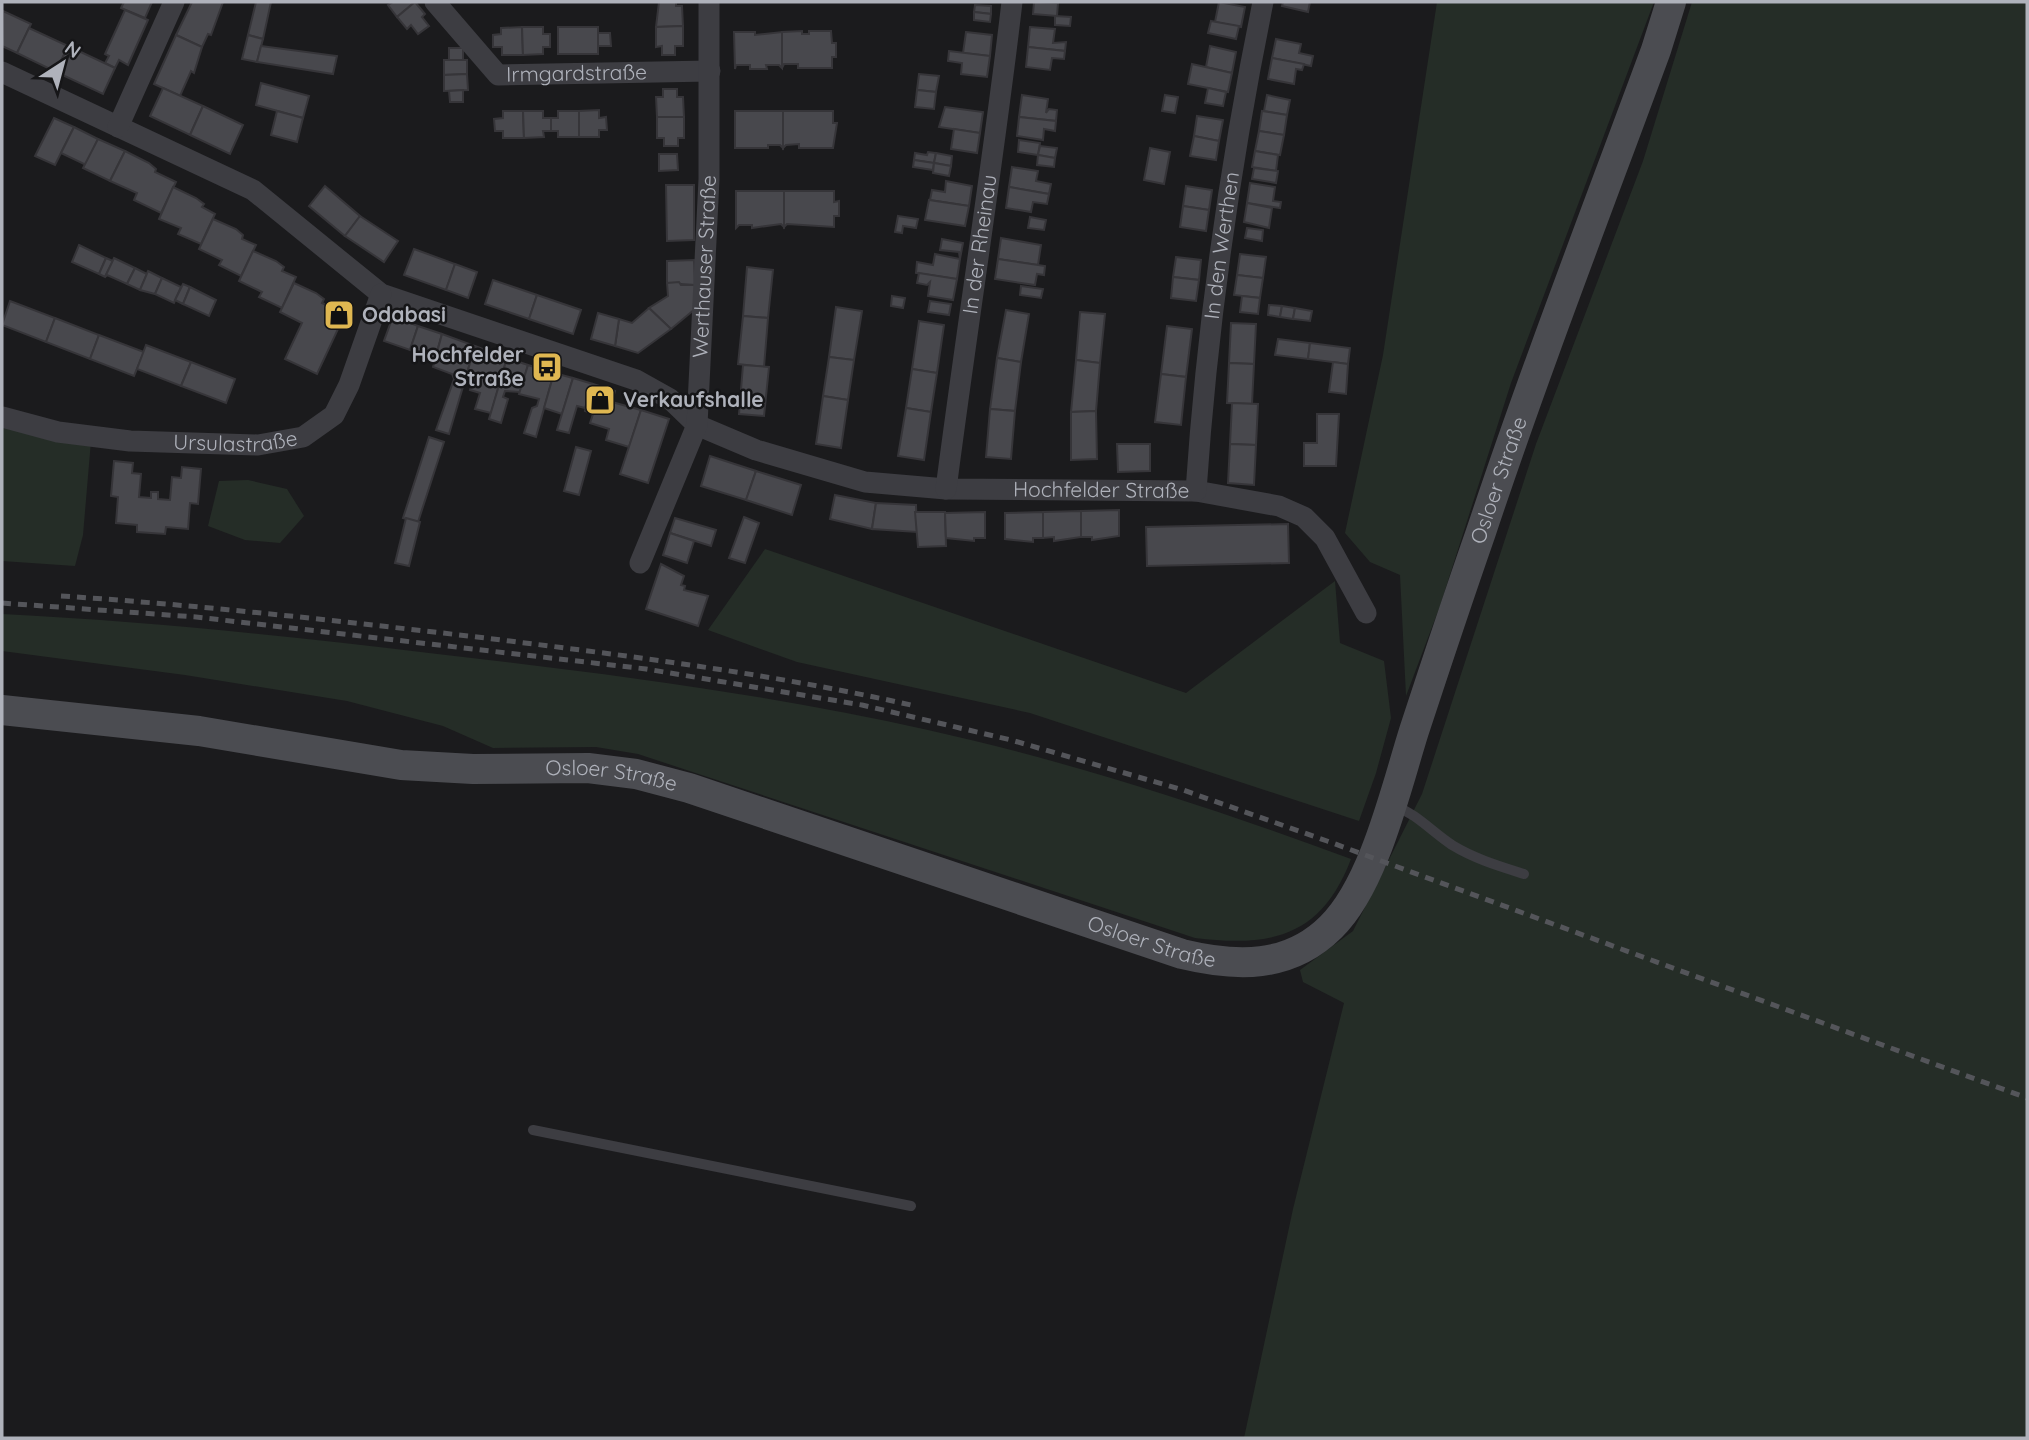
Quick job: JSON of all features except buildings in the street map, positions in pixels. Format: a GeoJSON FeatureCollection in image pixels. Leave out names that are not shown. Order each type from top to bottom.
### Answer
{"type":"FeatureCollection","features":[{"type":"Feature","properties":{"kind":"main road","name":"Osloer Straße"},"geometry":{"type":"LineString","coordinates":[[2,710],[199,731],[382,762],[473,769],[616,771],[689,788],[1158,947],[1206,960],[1241,964],[1263,963],[1291,954],[1317,940],[1332,926],[1364,877],[1391,804],[1486,515],[1656,50],[1671,2]]}},
{"type":"Feature","properties":{"kind":"street"},"geometry":{"type":"LineString","coordinates":[[118,127],[174,2]]}},
{"type":"Feature","properties":{"kind":"street","name":"Irmgardstraße"},"geometry":{"type":"LineString","coordinates":[[435,2],[498,75],[710,71]]}},
{"type":"Feature","properties":{"kind":"street","name":"Werthauser Straße"},"geometry":{"type":"LineString","coordinates":[[640,563],[697,425],[709,179],[709,2]]}},
{"type":"Feature","properties":{"kind":"street","name":"In der Rheinau"},"geometry":{"type":"LineString","coordinates":[[946,489],[969,311],[996,142],[1012,2]]}},
{"type":"Feature","properties":{"kind":"street","name":"In den Werthen"},"geometry":{"type":"LineString","coordinates":[[1196,491],[1203,381],[1216,274],[1236,143],[1263,2]]}},
{"type":"Feature","properties":{"kind":"street","name":"Hochfelder Straße"},"geometry":{"type":"LineString","coordinates":[[2,72],[253,190],[381,294],[636,380],[670,399],[697,425],[756,450],[865,482],[946,489],[1196,491],[1279,506],[1304,517],[1325,538],[1366,613]]}},
{"type":"Feature","properties":{"kind":"street","name":"Ursulastraße"},"geometry":{"type":"LineString","coordinates":[[2,417],[58,432],[130,441],[258,445],[303,436],[334,415],[349,384],[381,294]]}},
{"type":"Feature","properties":{"kind":"lane"},"geometry":{"type":"LineString","coordinates":[[1391,804],[1414,813],[1434,832],[1469,855],[1524,874]]}},
{"type":"Feature","properties":{"kind":"lane"},"geometry":{"type":"LineString","coordinates":[[533,1130],[911,1206]]}},
{"type":"Feature","properties":{"kind":"shaded area"},"geometry":{"type":"Polygon","coordinates":[[[1437,2],[1654,2],[1511,383],[1440,606],[1406,696],[1400,575],[1370,562],[1345,533],[1383,355],[1437,2]]]}},
{"type":"Feature","properties":{"kind":"shaded area"},"geometry":{"type":"Polygon","coordinates":[[[1692,2],[2027,2],[2027,1438],[1244,1438],[1293,1209],[1344,1003],[1303,982],[1300,970],[1353,931],[1422,794],[1536,444],[1643,161],[1692,2]]]}},
{"type":"Feature","properties":{"kind":"shaded area"},"geometry":{"type":"Polygon","coordinates":[[[2,420],[91,441],[83,535],[75,566],[2,561],[2,420]]]}},
{"type":"Feature","properties":{"kind":"shaded area"},"geometry":{"type":"Polygon","coordinates":[[[248,480],[287,489],[304,516],[280,543],[245,540],[208,526],[219,481],[248,480]]]}},
{"type":"Feature","properties":{"kind":"shaded area"},"geometry":{"type":"Polygon","coordinates":[[[765,549],[1186,693],[1335,581],[1340,643],[1384,661],[1391,718],[1359,821],[1030,713],[797,662],[708,630],[765,549]]]}},
{"type":"Feature","properties":{"kind":"shaded area"},"geometry":{"type":"Polygon","coordinates":[[[2,614],[163,625],[492,660],[804,705],[928,730],[1089,771],[1194,804],[1351,859],[1325,906],[1308,921],[1290,931],[1247,941],[1195,938],[638,754],[596,747],[493,748],[443,726],[347,701],[185,675],[2,651],[2,614]]]}},
{"type":"Feature","properties":{"kind":"railway"},"geometry":{"type":"LineString","coordinates":[[61,596],[269,614],[477,637],[749,674],[911,705]]}},
{"type":"Feature","properties":{"kind":"railway"},"geometry":{"type":"LineString","coordinates":[[2,603],[196,617],[646,669],[862,705],[1011,740],[1183,790],[2027,1098]]}},
{"type":"Feature","properties":{"kind":"place","name":"Odabasi"},"geometry":{"type":"Point","coordinates":[339,315]}},
{"type":"Feature","properties":{"kind":"place","name":"Hochfelder Straße"},"geometry":{"type":"Point","coordinates":[547,367]}},
{"type":"Feature","properties":{"kind":"place","name":"Verkaufshalle"},"geometry":{"type":"Point","coordinates":[600,400]}}]}
